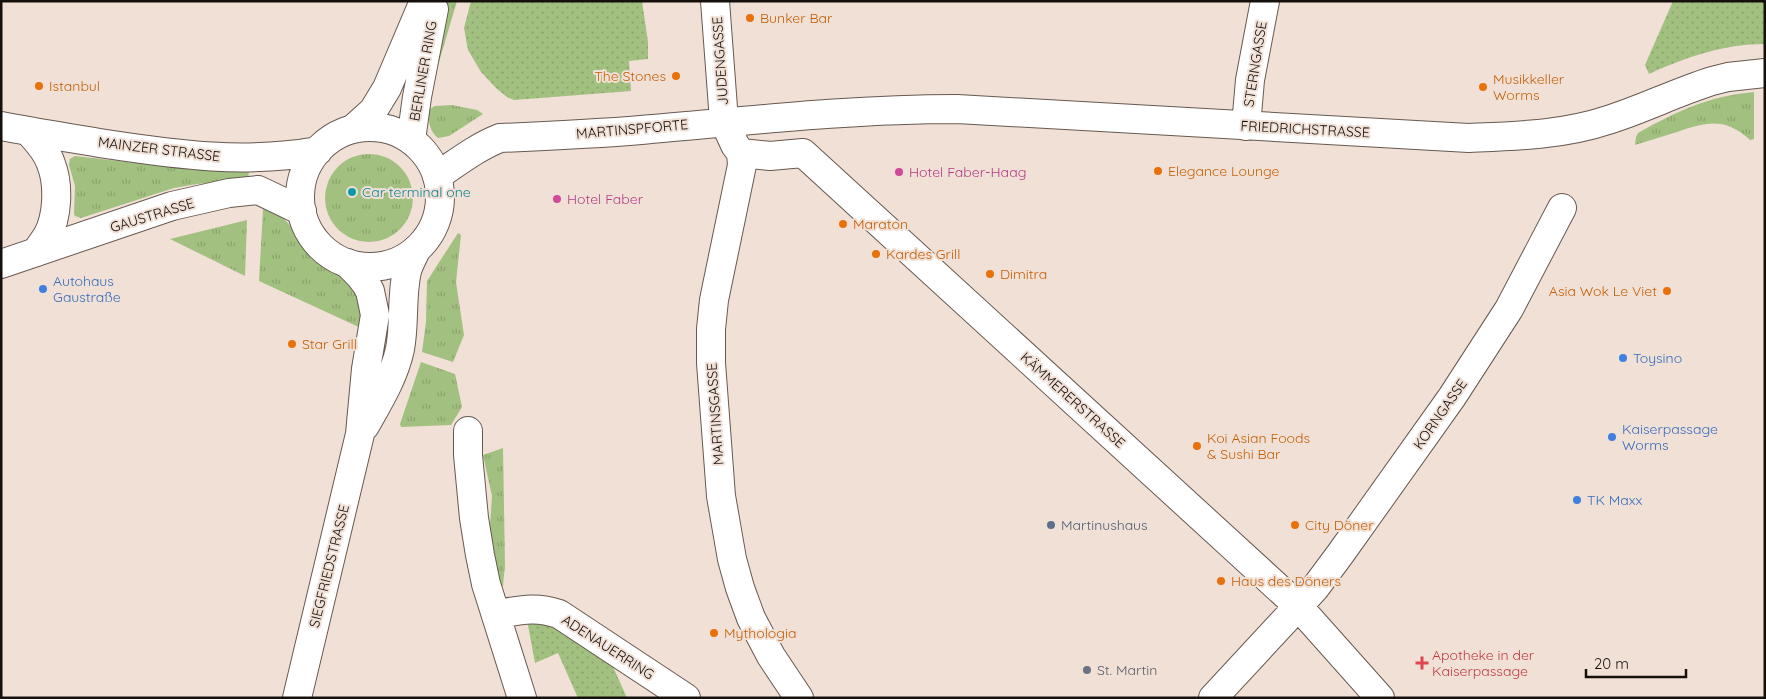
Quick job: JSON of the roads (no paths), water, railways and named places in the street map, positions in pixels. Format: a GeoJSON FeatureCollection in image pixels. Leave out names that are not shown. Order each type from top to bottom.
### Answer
{"type":"FeatureCollection","features":[{"type":"Feature","properties":{"kind":"street","name":"BERLINER RING"},"geometry":{"type":"LineString","coordinates":[[353,129],[373,111],[387,88],[424,1]]}},
{"type":"Feature","properties":{"kind":"street","name":"BERLINER RING"},"geometry":{"type":"LineString","coordinates":[[411,140],[435,1]]}},
{"type":"Feature","properties":{"kind":"street","name":"JUDENGASSE"},"geometry":{"type":"LineString","coordinates":[[715,1],[724,121]]}},
{"type":"Feature","properties":{"kind":"street","name":"STERNGASSE"},"geometry":{"type":"LineString","coordinates":[[1246,126],[1250,80],[1264,1]]}},
{"type":"Feature","properties":{"kind":"street","name":"FRIEDRICHSTRASSE"},"geometry":{"type":"LineString","coordinates":[[837,114],[906,109],[956,109],[1469,138],[1539,135],[1562,132],[1608,120],[1712,81],[1728,77],[1765,73]]}},
{"type":"Feature","properties":{"kind":"street","name":"MARTINSPFORTE"},"geometry":{"type":"LineString","coordinates":[[437,176],[470,153],[500,138],[640,130],[724,121],[837,114]]}},
{"type":"Feature","properties":{"kind":"street"},"geometry":{"type":"LineString","coordinates":[[724,121],[735,145],[741,153]]}},
{"type":"Feature","properties":{"kind":"street","name":"MAINZER STRASSE"},"geometry":{"type":"LineString","coordinates":[[1,126],[146,150],[208,157],[262,158],[318,151]]}},
{"type":"Feature","properties":{"kind":"street"},"geometry":{"type":"LineString","coordinates":[[365,127],[390,130],[411,140],[427,156],[437,176],[440,203],[433,229],[416,250],[395,262],[384,265],[372,267],[348,263],[331,255],[318,243],[308,228],[302,211],[301,185],[305,172],[318,151],[328,141],[340,134],[365,127]]}},
{"type":"Feature","properties":{"kind":"street"},"geometry":{"type":"LineString","coordinates":[[29,132],[42,147],[51,164],[55,182],[56,200],[53,220],[48,235],[36,252]]}},
{"type":"Feature","properties":{"kind":"street","name":"KÄMMERERSTRASSE"},"geometry":{"type":"LineString","coordinates":[[741,153],[770,156],[803,153],[1298,606],[1380,698]]}},
{"type":"Feature","properties":{"kind":"street","name":"MARTINSGASSE"},"geometry":{"type":"LineString","coordinates":[[741,153],[742,165],[714,300],[711,329],[711,363],[720,496],[732,559],[751,618],[771,656],[798,698]]}},
{"type":"Feature","properties":{"kind":"street","name":"GAUSTRASSE"},"geometry":{"type":"LineString","coordinates":[[1,264],[172,206],[229,194],[258,190],[302,211]]}},
{"type":"Feature","properties":{"kind":"street","name":"KORNGASSE"},"geometry":{"type":"LineString","coordinates":[[1213,698],[1315,588],[1341,553],[1452,397],[1509,310],[1562,208]]}},
{"type":"Feature","properties":{"kind":"street","name":"SIEGFRIEDSTRASSE"},"geometry":{"type":"LineString","coordinates":[[360,434],[392,378],[400,349],[406,278],[416,250]]}},
{"type":"Feature","properties":{"kind":"street","name":"SIEGFRIEDSTRASSE"},"geometry":{"type":"LineString","coordinates":[[297,698],[360,434],[366,369],[375,315],[370,291],[348,263]]}},
{"type":"Feature","properties":{"kind":"street"},"geometry":{"type":"LineString","coordinates":[[468,430],[468,454],[478,546],[486,584],[522,698]]}},
{"type":"Feature","properties":{"kind":"street","name":"ADENAUERRING"},"geometry":{"type":"LineString","coordinates":[[497,614],[533,608],[545,609],[560,614],[686,698]]}},
{"type":"Feature","properties":{"kind":"place","name":"Bunker Bar"},"geometry":{"type":"Point","coordinates":[750,18]}},
{"type":"Feature","properties":{"kind":"place","name":"The Stones"},"geometry":{"type":"Point","coordinates":[676,76]}},
{"type":"Feature","properties":{"kind":"place","name":"Istanbul"},"geometry":{"type":"Point","coordinates":[39,86]}},
{"type":"Feature","properties":{"kind":"place","name":"Musikkeller Worms"},"geometry":{"type":"Point","coordinates":[1483,87]}},
{"type":"Feature","properties":{"kind":"place","name":"Elegance Lounge"},"geometry":{"type":"Point","coordinates":[1158,171]}},
{"type":"Feature","properties":{"kind":"place","name":"Hotel Faber-Haag"},"geometry":{"type":"Point","coordinates":[899,172]}},
{"type":"Feature","properties":{"kind":"place","name":"Car terminal one"},"geometry":{"type":"Point","coordinates":[352,192]}},
{"type":"Feature","properties":{"kind":"place","name":"Hotel Faber"},"geometry":{"type":"Point","coordinates":[557,199]}},
{"type":"Feature","properties":{"kind":"place","name":"Maraton"},"geometry":{"type":"Point","coordinates":[843,224]}},
{"type":"Feature","properties":{"kind":"place","name":"Kardes Grill"},"geometry":{"type":"Point","coordinates":[876,254]}},
{"type":"Feature","properties":{"kind":"place","name":"Dimitra"},"geometry":{"type":"Point","coordinates":[990,274]}},
{"type":"Feature","properties":{"kind":"place","name":"Autohaus Gaustraße"},"geometry":{"type":"Point","coordinates":[43,289]}},
{"type":"Feature","properties":{"kind":"place","name":"Asia Wok Le Viet"},"geometry":{"type":"Point","coordinates":[1667,291]}},
{"type":"Feature","properties":{"kind":"place","name":"Star Grill"},"geometry":{"type":"Point","coordinates":[292,344]}},
{"type":"Feature","properties":{"kind":"place","name":"Toysino"},"geometry":{"type":"Point","coordinates":[1623,358]}},
{"type":"Feature","properties":{"kind":"place","name":"Kaiserpassage Worms"},"geometry":{"type":"Point","coordinates":[1612,437]}},
{"type":"Feature","properties":{"kind":"place","name":"Koi Asian Foods & Sushi Bar"},"geometry":{"type":"Point","coordinates":[1197,446]}},
{"type":"Feature","properties":{"kind":"place","name":"TK Maxx"},"geometry":{"type":"Point","coordinates":[1577,500]}},
{"type":"Feature","properties":{"kind":"place","name":"Martinushaus"},"geometry":{"type":"Point","coordinates":[1051,525]}},
{"type":"Feature","properties":{"kind":"place","name":"City Döner"},"geometry":{"type":"Point","coordinates":[1295,525]}},
{"type":"Feature","properties":{"kind":"place","name":"Haus des Döners"},"geometry":{"type":"Point","coordinates":[1221,581]}},
{"type":"Feature","properties":{"kind":"place","name":"Mythologia"},"geometry":{"type":"Point","coordinates":[714,633]}},
{"type":"Feature","properties":{"kind":"place","name":"Apotheke in der Kaiserpassage"},"geometry":{"type":"Point","coordinates":[1422,663]}},
{"type":"Feature","properties":{"kind":"place","name":"St. Martin"},"geometry":{"type":"Point","coordinates":[1087,670]}}]}
